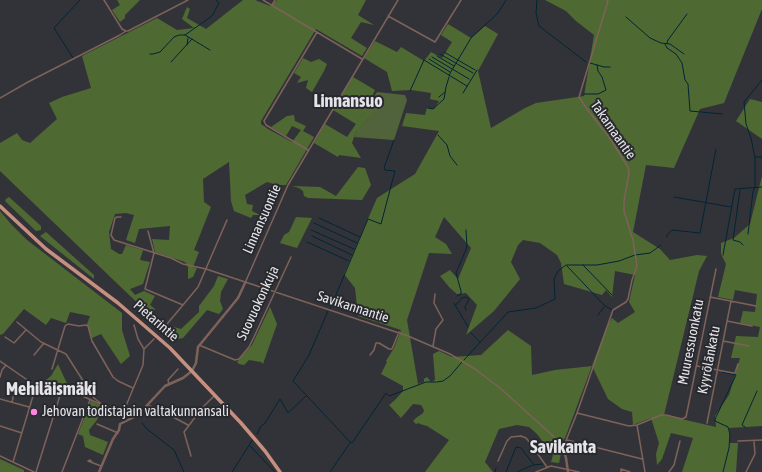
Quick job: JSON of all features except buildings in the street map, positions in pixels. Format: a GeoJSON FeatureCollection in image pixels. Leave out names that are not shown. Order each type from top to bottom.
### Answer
{"type":"FeatureCollection","features":[{"type":"Feature","properties":{"kind":"main road","name":"Pietarintie"},"geometry":{"type":"LineString","coordinates":[[0,206],[46,248],[118,303],[170,348],[252,436],[280,472]]}},
{"type":"Feature","properties":{"kind":"street"},"geometry":{"type":"LineString","coordinates":[[104,0],[122,29],[126,31]]}},
{"type":"Feature","properties":{"kind":"street"},"geometry":{"type":"LineString","coordinates":[[0,98],[28,82],[188,0]]}},
{"type":"Feature","properties":{"kind":"street"},"geometry":{"type":"LineString","coordinates":[[263,0],[362,59]]}},
{"type":"Feature","properties":{"kind":"street"},"geometry":{"type":"LineString","coordinates":[[272,5],[275,0]]}},
{"type":"Feature","properties":{"kind":"street","name":"Linnansuontie"},"geometry":{"type":"LineString","coordinates":[[192,371],[196,363],[199,345],[238,298],[280,200],[308,150],[398,0]]}},
{"type":"Feature","properties":{"kind":"street"},"geometry":{"type":"LineString","coordinates":[[388,16],[435,42],[461,0]]}},
{"type":"Feature","properties":{"kind":"street","name":"Takamaantie"},"geometry":{"type":"LineString","coordinates":[[563,448],[577,413],[613,310],[628,300],[637,266],[633,240],[624,211],[624,201],[629,173],[628,167],[609,137],[586,109],[579,97],[607,0]]}},
{"type":"Feature","properties":{"kind":"street"},"geometry":{"type":"LineString","coordinates":[[308,150],[264,123],[317,32]]}},
{"type":"Feature","properties":{"kind":"street","name":"Savikannantie"},"geometry":{"type":"LineString","coordinates":[[121,217],[117,216],[115,218],[111,235],[112,239],[183,264],[206,269],[399,332],[433,346],[460,360],[490,380],[552,435],[563,448],[568,471]]}},
{"type":"Feature","properties":{"kind":"street"},"geometry":{"type":"LineString","coordinates":[[162,330],[198,287],[227,220]]}},
{"type":"Feature","properties":{"kind":"street"},"geometry":{"type":"LineString","coordinates":[[148,231],[154,253],[144,289],[183,305]]}},
{"type":"Feature","properties":{"kind":"street","name":"Suovuokonkuja"},"geometry":{"type":"LineString","coordinates":[[199,345],[238,360],[251,344],[291,257]]}},
{"type":"Feature","properties":{"kind":"street","name":"Muuressuonkatu"},"geometry":{"type":"LineString","coordinates":[[637,425],[661,415],[684,419],[687,415],[716,269]]}},
{"type":"Feature","properties":{"kind":"street"},"geometry":{"type":"LineString","coordinates":[[433,346],[436,329],[443,320],[433,302],[435,294]]}},
{"type":"Feature","properties":{"kind":"street"},"geometry":{"type":"LineString","coordinates":[[710,297],[756,306]]}},
{"type":"Feature","properties":{"kind":"street","name":"Kyyrölänkatu"},"geometry":{"type":"LineString","coordinates":[[707,423],[731,301]]}},
{"type":"Feature","properties":{"kind":"street"},"geometry":{"type":"LineString","coordinates":[[727,321],[752,326]]}},
{"type":"Feature","properties":{"kind":"street"},"geometry":{"type":"LineString","coordinates":[[18,322],[44,344],[66,354],[91,394],[103,405]]}},
{"type":"Feature","properties":{"kind":"street"},"geometry":{"type":"LineString","coordinates":[[52,369],[66,324],[87,326],[92,341],[113,377],[118,381],[134,388]]}},
{"type":"Feature","properties":{"kind":"street"},"geometry":{"type":"LineString","coordinates":[[124,421],[123,413],[144,362],[144,349],[138,339],[134,325]]}},
{"type":"Feature","properties":{"kind":"street"},"geometry":{"type":"LineString","coordinates":[[5,337],[14,343],[26,330]]}},
{"type":"Feature","properties":{"kind":"street"},"geometry":{"type":"LineString","coordinates":[[370,355],[377,343],[388,349],[392,349],[399,332]]}},
{"type":"Feature","properties":{"kind":"street"},"geometry":{"type":"LineString","coordinates":[[144,349],[154,339]]}},
{"type":"Feature","properties":{"kind":"street"},"geometry":{"type":"LineString","coordinates":[[723,341],[749,346]]}},
{"type":"Feature","properties":{"kind":"street"},"geometry":{"type":"LineString","coordinates":[[34,355],[44,344]]}},
{"type":"Feature","properties":{"kind":"street"},"geometry":{"type":"LineString","coordinates":[[0,360],[36,386],[13,462]]}},
{"type":"Feature","properties":{"kind":"street"},"geometry":{"type":"LineString","coordinates":[[696,366],[735,373],[738,364]]}},
{"type":"Feature","properties":{"kind":"street"},"geometry":{"type":"LineString","coordinates":[[0,377],[2,370],[6,365]]}},
{"type":"Feature","properties":{"kind":"street"},"geometry":{"type":"LineString","coordinates":[[169,384],[168,380],[178,369]]}},
{"type":"Feature","properties":{"kind":"street"},"geometry":{"type":"LineString","coordinates":[[99,472],[112,439],[118,433],[120,424],[135,417],[160,390],[183,378],[192,371]]}},
{"type":"Feature","properties":{"kind":"street"},"geometry":{"type":"LineString","coordinates":[[0,456],[35,472],[60,395],[62,390],[65,388],[123,413]]}},
{"type":"Feature","properties":{"kind":"street"},"geometry":{"type":"LineString","coordinates":[[53,392],[60,395]]}},
{"type":"Feature","properties":{"kind":"street"},"geometry":{"type":"LineString","coordinates":[[12,402],[14,394]]}},
{"type":"Feature","properties":{"kind":"street"},"geometry":{"type":"LineString","coordinates":[[191,456],[183,433],[204,406],[215,395]]}},
{"type":"Feature","properties":{"kind":"street"},"geometry":{"type":"LineString","coordinates":[[0,399],[30,408]]}},
{"type":"Feature","properties":{"kind":"street"},"geometry":{"type":"LineString","coordinates":[[62,472],[90,400]]}},
{"type":"Feature","properties":{"kind":"street"},"geometry":{"type":"LineString","coordinates":[[147,405],[156,408],[188,425]]}},
{"type":"Feature","properties":{"kind":"street"},"geometry":{"type":"LineString","coordinates":[[577,413],[618,424],[630,426],[637,425],[645,472]]}},
{"type":"Feature","properties":{"kind":"street"},"geometry":{"type":"LineString","coordinates":[[97,424],[118,433]]}},
{"type":"Feature","properties":{"kind":"street"},"geometry":{"type":"LineString","coordinates":[[0,426],[22,433]]}},
{"type":"Feature","properties":{"kind":"street"},"geometry":{"type":"LineString","coordinates":[[498,461],[511,437],[521,436],[526,438],[547,467]]}},
{"type":"Feature","properties":{"kind":"street"},"geometry":{"type":"LineString","coordinates":[[567,440],[642,459]]}},
{"type":"Feature","properties":{"kind":"street"},"geometry":{"type":"LineString","coordinates":[[738,441],[762,440]]}},
{"type":"Feature","properties":{"kind":"street"},"geometry":{"type":"LineString","coordinates":[[669,472],[674,465],[680,441]]}},
{"type":"Feature","properties":{"kind":"street"},"geometry":{"type":"LineString","coordinates":[[746,472],[755,454],[754,441]]}},
{"type":"Feature","properties":{"kind":"street"},"geometry":{"type":"LineString","coordinates":[[93,463],[101,466]]}},
{"type":"Feature","properties":{"kind":"street"},"geometry":{"type":"LineString","coordinates":[[536,472],[547,467],[556,466],[568,471],[579,472]]}},
{"type":"Feature","properties":{"kind":"street"},"geometry":{"type":"LineString","coordinates":[[620,472],[621,468],[630,472]]}},
{"type":"Feature","properties":{"kind":"green space"},"geometry":{"type":"Polygon","coordinates":[[[117,0],[140,0],[120,22],[112,10],[120,5],[117,0]]]}},
{"type":"Feature","properties":{"kind":"green space"},"geometry":{"type":"Polygon","coordinates":[[[243,0],[255,0],[270,6],[277,0],[366,0],[358,15],[374,25],[361,22],[351,38],[367,48],[362,56],[316,29],[261,121],[261,124],[268,129],[292,142],[301,130],[292,126],[286,136],[271,127],[287,116],[294,115],[295,121],[306,126],[303,131],[314,137],[286,185],[277,185],[267,182],[245,195],[247,204],[253,205],[252,211],[260,215],[253,215],[251,218],[234,211],[231,201],[229,162],[203,179],[204,202],[211,207],[194,250],[199,252],[193,267],[197,268],[193,277],[188,279],[188,267],[185,262],[155,252],[152,239],[169,240],[170,226],[139,229],[135,243],[126,240],[134,215],[126,213],[115,214],[109,232],[111,249],[119,254],[122,254],[126,245],[143,250],[140,260],[150,262],[143,284],[130,289],[135,295],[144,291],[155,296],[150,305],[155,309],[151,316],[0,171],[0,143],[17,133],[22,140],[30,143],[57,119],[49,103],[62,97],[91,88],[82,56],[157,18],[177,30],[194,28],[182,19],[187,7],[190,9],[187,18],[206,29],[243,0]]]}},
{"type":"Feature","properties":{"kind":"green space"},"geometry":{"type":"Polygon","coordinates":[[[545,0],[762,0],[762,9],[724,103],[700,109],[674,168],[646,165],[633,232],[660,249],[670,260],[697,255],[707,256],[699,271],[664,415],[716,427],[715,416],[729,395],[740,358],[731,358],[736,336],[758,337],[760,327],[740,323],[743,311],[755,312],[757,294],[735,290],[733,300],[718,297],[726,264],[721,254],[721,243],[734,238],[750,224],[762,176],[762,426],[729,428],[730,443],[738,443],[736,472],[682,472],[693,438],[671,433],[662,459],[657,465],[656,454],[659,443],[651,418],[633,425],[632,412],[622,409],[608,399],[592,366],[565,438],[557,446],[561,453],[559,463],[551,462],[553,455],[537,434],[529,427],[517,425],[499,429],[485,462],[493,472],[425,472],[449,440],[427,426],[419,423],[416,424],[413,421],[423,413],[424,410],[421,405],[413,404],[401,418],[389,405],[403,391],[403,386],[381,374],[401,330],[358,316],[355,288],[344,274],[377,198],[415,174],[439,131],[402,126],[406,113],[425,115],[427,108],[434,109],[439,101],[430,99],[431,93],[411,90],[392,91],[387,72],[364,58],[375,41],[397,52],[401,47],[424,61],[431,52],[442,58],[452,42],[441,35],[448,24],[471,38],[485,26],[498,34],[478,71],[491,128],[536,103],[584,96],[594,35],[566,11],[545,0]],[[444,217],[435,237],[446,244],[452,254],[429,253],[407,320],[418,384],[424,382],[424,379],[427,377],[431,382],[435,380],[433,354],[439,351],[452,357],[481,355],[508,330],[531,346],[532,375],[555,370],[592,366],[606,328],[612,318],[618,323],[635,312],[629,302],[635,275],[615,271],[612,297],[606,290],[602,295],[564,284],[561,263],[557,255],[540,243],[523,240],[518,245],[511,262],[520,279],[494,311],[466,335],[477,305],[466,293],[457,294],[440,276],[450,270],[458,279],[471,248],[444,217]]]}},
{"type":"Feature","properties":{"kind":"green space"},"geometry":{"type":"Polygon","coordinates":[[[303,58],[311,62],[319,59],[327,64],[312,92],[306,88],[308,80],[297,83],[301,77],[294,73],[303,58]]]}},
{"type":"Feature","properties":{"kind":"green space"},"geometry":{"type":"Polygon","coordinates":[[[353,77],[375,90],[371,99],[379,99],[380,106],[356,132],[354,137],[352,143],[361,158],[339,155],[338,157],[314,143],[325,124],[347,137],[356,124],[333,110],[353,77]]]}},
{"type":"Feature","properties":{"kind":"green space"},"geometry":{"type":"Polygon","coordinates":[[[377,92],[405,95],[407,100],[394,140],[354,137],[357,130],[369,118],[364,113],[373,114],[374,111],[381,105],[381,101],[373,99],[377,92]]]}},
{"type":"Feature","properties":{"kind":"green space"},"geometry":{"type":"Polygon","coordinates":[[[750,99],[762,102],[762,139],[736,121],[750,99]]]}},
{"type":"Feature","properties":{"kind":"green space"},"geometry":{"type":"Polygon","coordinates":[[[358,167],[365,168],[371,185],[362,200],[308,198],[304,196],[303,191],[299,188],[292,186],[320,187],[336,196],[358,167]]]}},
{"type":"Feature","properties":{"kind":"green space"},"geometry":{"type":"Polygon","coordinates":[[[9,197],[41,226],[41,230],[36,231],[5,201],[9,197]]]}},
{"type":"Feature","properties":{"kind":"green space"},"geometry":{"type":"Polygon","coordinates":[[[0,211],[27,240],[122,313],[122,330],[130,356],[121,364],[101,334],[92,338],[87,324],[90,316],[70,312],[66,323],[51,318],[46,325],[24,309],[3,334],[0,335],[0,211]]]}},
{"type":"Feature","properties":{"kind":"green space"},"geometry":{"type":"Polygon","coordinates":[[[296,217],[312,218],[297,248],[280,243],[284,235],[289,232],[296,217]]]}},
{"type":"Feature","properties":{"kind":"green space"},"geometry":{"type":"Polygon","coordinates":[[[46,232],[94,275],[94,279],[40,236],[46,232]]]}},
{"type":"Feature","properties":{"kind":"green space"},"geometry":{"type":"Polygon","coordinates":[[[218,276],[228,279],[221,292],[220,301],[223,309],[219,314],[207,310],[183,338],[178,339],[174,336],[168,335],[174,327],[181,329],[199,312],[199,306],[214,286],[218,276]]]}},
{"type":"Feature","properties":{"kind":"green space"},"geometry":{"type":"Polygon","coordinates":[[[270,307],[277,324],[263,364],[261,362],[249,360],[244,365],[239,364],[237,362],[252,345],[270,307]]]}},
{"type":"Feature","properties":{"kind":"green space"},"geometry":{"type":"Polygon","coordinates":[[[58,364],[69,388],[54,384],[47,384],[46,380],[51,376],[58,364]]]}},
{"type":"Feature","properties":{"kind":"green space"},"geometry":{"type":"Polygon","coordinates":[[[91,401],[102,406],[97,420],[89,430],[90,435],[108,442],[103,455],[85,447],[83,436],[78,434],[91,401]]]}},
{"type":"Feature","properties":{"kind":"green space"},"geometry":{"type":"Polygon","coordinates":[[[0,459],[24,470],[24,472],[0,472],[0,459]]]}},
{"type":"Feature","properties":{"kind":"waterway"},"geometry":{"type":"LineString","coordinates":[[73,58],[54,28],[80,0]]}},
{"type":"Feature","properties":{"kind":"waterway"},"geometry":{"type":"LineString","coordinates":[[150,54],[160,52],[174,37],[185,35],[212,16],[219,3],[216,0]]}},
{"type":"Feature","properties":{"kind":"waterway"},"geometry":{"type":"LineString","coordinates":[[449,75],[471,38],[498,13],[506,0]]}},
{"type":"Feature","properties":{"kind":"waterway"},"geometry":{"type":"LineString","coordinates":[[537,0],[536,13],[539,26],[586,62]]}},
{"type":"Feature","properties":{"kind":"waterway"},"geometry":{"type":"LineString","coordinates":[[667,43],[687,14]]}},
{"type":"Feature","properties":{"kind":"waterway"},"geometry":{"type":"LineString","coordinates":[[626,17],[650,38],[661,43],[670,44],[684,54]]}},
{"type":"Feature","properties":{"kind":"waterway"},"geometry":{"type":"LineString","coordinates":[[185,35],[210,50]]}},
{"type":"Feature","properties":{"kind":"waterway"},"geometry":{"type":"LineString","coordinates":[[187,45],[188,38]]}},
{"type":"Feature","properties":{"kind":"waterway"},"geometry":{"type":"LineString","coordinates":[[171,62],[192,39]]}},
{"type":"Feature","properties":{"kind":"waterway"},"geometry":{"type":"LineString","coordinates":[[665,44],[667,48],[676,54],[682,63],[685,80],[688,84],[690,111],[723,114]]}},
{"type":"Feature","properties":{"kind":"waterway"},"geometry":{"type":"LineString","coordinates":[[444,52],[475,70]]}},
{"type":"Feature","properties":{"kind":"waterway"},"geometry":{"type":"LineString","coordinates":[[440,54],[473,73]]}},
{"type":"Feature","properties":{"kind":"waterway"},"geometry":{"type":"LineString","coordinates":[[437,56],[454,66]]}},
{"type":"Feature","properties":{"kind":"waterway"},"geometry":{"type":"LineString","coordinates":[[432,57],[469,79]]}},
{"type":"Feature","properties":{"kind":"waterway"},"geometry":{"type":"LineString","coordinates":[[429,59],[450,72]]}},
{"type":"Feature","properties":{"kind":"waterway"},"geometry":{"type":"LineString","coordinates":[[410,91],[424,60],[467,86]]}},
{"type":"Feature","properties":{"kind":"waterway"},"geometry":{"type":"LineString","coordinates":[[590,63],[610,67]]}},
{"type":"Feature","properties":{"kind":"waterway"},"geometry":{"type":"LineString","coordinates":[[584,94],[598,94],[606,90],[597,65]]}},
{"type":"Feature","properties":{"kind":"waterway"},"geometry":{"type":"LineString","coordinates":[[463,93],[477,70]]}},
{"type":"Feature","properties":{"kind":"waterway"},"geometry":{"type":"LineString","coordinates":[[428,108],[433,109],[444,99],[449,77]]}},
{"type":"Feature","properties":{"kind":"waterway"},"geometry":{"type":"LineString","coordinates":[[748,234],[753,191],[755,187],[755,158],[751,138],[746,124],[744,102],[762,80]]}},
{"type":"Feature","properties":{"kind":"waterway"},"geometry":{"type":"LineString","coordinates":[[439,97],[445,92]]}},
{"type":"Feature","properties":{"kind":"waterway"},"geometry":{"type":"LineString","coordinates":[[438,135],[447,145],[450,156],[457,165]]}},
{"type":"Feature","properties":{"kind":"waterway"},"geometry":{"type":"LineString","coordinates":[[330,309],[368,219],[381,224],[395,171],[385,170],[384,168],[394,140]]}},
{"type":"Feature","properties":{"kind":"waterway"},"geometry":{"type":"LineString","coordinates":[[667,237],[672,230],[700,233],[716,149]]}},
{"type":"Feature","properties":{"kind":"waterway"},"geometry":{"type":"LineString","coordinates":[[755,157],[762,157]]}},
{"type":"Feature","properties":{"kind":"waterway"},"geometry":{"type":"LineString","coordinates":[[723,255],[735,189],[762,187]]}},
{"type":"Feature","properties":{"kind":"waterway"},"geometry":{"type":"LineString","coordinates":[[740,190],[733,240],[740,242],[743,245]]}},
{"type":"Feature","properties":{"kind":"waterway"},"geometry":{"type":"LineString","coordinates":[[674,197],[731,207]]}},
{"type":"Feature","properties":{"kind":"waterway"},"geometry":{"type":"LineString","coordinates":[[319,218],[360,237]]}},
{"type":"Feature","properties":{"kind":"waterway"},"geometry":{"type":"LineString","coordinates":[[314,223],[357,243]]}},
{"type":"Feature","properties":{"kind":"waterway"},"geometry":{"type":"LineString","coordinates":[[311,230],[354,249]]}},
{"type":"Feature","properties":{"kind":"waterway"},"geometry":{"type":"LineString","coordinates":[[457,296],[461,294],[461,291],[456,273],[467,246],[466,230]]}},
{"type":"Feature","properties":{"kind":"waterway"},"geometry":{"type":"LineString","coordinates":[[312,236],[352,255]]}},
{"type":"Feature","properties":{"kind":"waterway"},"geometry":{"type":"LineString","coordinates":[[307,242],[349,261]]}},
{"type":"Feature","properties":{"kind":"waterway"},"geometry":{"type":"LineString","coordinates":[[464,360],[508,312],[536,308],[555,299],[554,279],[558,271],[566,265],[597,265],[619,261],[635,255],[650,253],[661,245]]}},
{"type":"Feature","properties":{"kind":"waterway"},"geometry":{"type":"LineString","coordinates":[[583,265],[612,295]]}},
{"type":"Feature","properties":{"kind":"waterway"},"geometry":{"type":"LineString","coordinates":[[567,266],[605,306],[614,311]]}},
{"type":"Feature","properties":{"kind":"waterway"},"geometry":{"type":"LineString","coordinates":[[455,306],[462,298],[468,298],[469,299],[465,307],[466,310]]}},
{"type":"Feature","properties":{"kind":"waterway"},"geometry":{"type":"LineString","coordinates":[[454,303],[468,327]]}},
{"type":"Feature","properties":{"kind":"waterway"},"geometry":{"type":"LineString","coordinates":[[598,315],[604,307]]}},
{"type":"Feature","properties":{"kind":"waterway"},"geometry":{"type":"LineString","coordinates":[[328,311],[309,355],[293,381],[350,442],[352,443],[386,393],[389,396],[426,382],[436,382]]}},
{"type":"Feature","properties":{"kind":"waterway"},"geometry":{"type":"LineString","coordinates":[[471,333],[480,342]]}},
{"type":"Feature","properties":{"kind":"waterway"},"geometry":{"type":"LineString","coordinates":[[437,382],[443,381],[450,376],[462,362]]}},
{"type":"Feature","properties":{"kind":"waterway"},"geometry":{"type":"LineString","coordinates":[[722,372],[736,375],[715,419],[715,421],[728,427],[730,434],[729,448],[723,472]]}},
{"type":"Feature","properties":{"kind":"waterway"},"geometry":{"type":"LineString","coordinates":[[745,427],[742,425],[757,391]]}},
{"type":"Feature","properties":{"kind":"waterway"},"geometry":{"type":"LineString","coordinates":[[257,434],[280,399],[288,413],[306,396]]}},
{"type":"Feature","properties":{"kind":"waterway"},"geometry":{"type":"LineString","coordinates":[[142,423],[147,429],[174,450],[184,472]]}},
{"type":"Feature","properties":{"kind":"waterway"},"geometry":{"type":"LineString","coordinates":[[232,472],[253,439]]}},
{"type":"Feature","properties":{"kind":"waterway"},"geometry":{"type":"LineString","coordinates":[[330,472],[350,443]]}},
{"type":"Feature","properties":{"kind":"waterway"},"geometry":{"type":"LineString","coordinates":[[250,446],[275,472]]}},
{"type":"Feature","properties":{"kind":"waterway"},"geometry":{"type":"LineString","coordinates":[[506,472],[516,447],[521,448],[534,465]]}},
{"type":"Feature","properties":{"kind":"waterway"},"geometry":{"type":"LineString","coordinates":[[517,472],[533,465],[543,464]]}},
{"type":"Feature","properties":{"kind":"waterway"},"geometry":{"type":"LineString","coordinates":[[495,472],[496,468]]}},
{"type":"Feature","properties":{"kind":"place","name":"Jehovan todistajain valtakunnansali"},"geometry":{"type":"Point","coordinates":[34,412]}},
{"type":"Feature","properties":{"kind":"district","name":"Linnansuo"},"geometry":{"type":"Point","coordinates":[348,101]}},
{"type":"Feature","properties":{"kind":"district","name":"Mehiläismäki"},"geometry":{"type":"Point","coordinates":[51,389]}},
{"type":"Feature","properties":{"kind":"district","name":"Savikanta"},"geometry":{"type":"Point","coordinates":[563,447]}}]}
